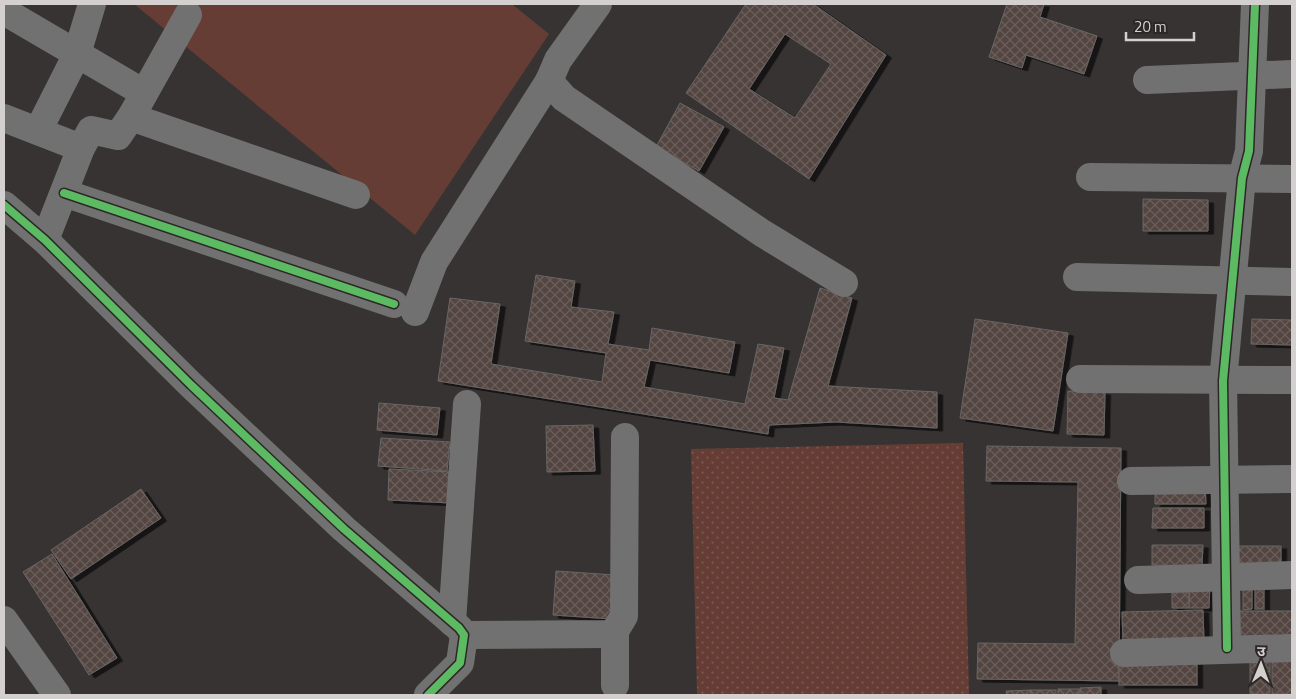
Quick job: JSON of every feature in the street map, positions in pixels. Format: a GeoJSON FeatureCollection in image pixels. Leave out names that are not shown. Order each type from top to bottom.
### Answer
{"type":"FeatureCollection","features":[{"type":"Feature","properties":{"kind":"street"},"geometry":{"type":"LineString","coordinates":[[38,132],[77,54],[92,4]]}},
{"type":"Feature","properties":{"kind":"street"},"geometry":{"type":"LineString","coordinates":[[64,193],[404,308],[549,81],[558,60],[598,4]]}},
{"type":"Feature","properties":{"kind":"street"},"geometry":{"type":"LineString","coordinates":[[1227,648],[1222,381],[1242,178],[1249,151],[1255,4]]}},
{"type":"Feature","properties":{"kind":"street"},"geometry":{"type":"LineString","coordinates":[[4,11],[144,93]]}},
{"type":"Feature","properties":{"kind":"street"},"geometry":{"type":"LineString","coordinates":[[45,240],[81,148],[91,130],[118,136],[131,117],[188,14]]}},
{"type":"Feature","properties":{"kind":"street"},"geometry":{"type":"LineString","coordinates":[[1147,80],[1252,74],[1292,74]]}},
{"type":"Feature","properties":{"kind":"street"},"geometry":{"type":"LineString","coordinates":[[549,81],[564,98],[762,233],[844,283]]}},
{"type":"Feature","properties":{"kind":"street"},"geometry":{"type":"LineString","coordinates":[[131,117],[356,195]]}},
{"type":"Feature","properties":{"kind":"street"},"geometry":{"type":"LineString","coordinates":[[4,118],[81,148]]}},
{"type":"Feature","properties":{"kind":"street"},"geometry":{"type":"LineString","coordinates":[[1090,177],[1292,179]]}},
{"type":"Feature","properties":{"kind":"street"},"geometry":{"type":"LineString","coordinates":[[4,205],[45,240],[192,385],[344,529],[458,628],[608,634],[615,631]]}},
{"type":"Feature","properties":{"kind":"street"},"geometry":{"type":"LineString","coordinates":[[1077,277],[1231,279],[1292,282]]}},
{"type":"Feature","properties":{"kind":"street"},"geometry":{"type":"LineString","coordinates":[[1080,379],[1292,380]]}},
{"type":"Feature","properties":{"kind":"street"},"geometry":{"type":"LineString","coordinates":[[428,695],[460,663],[458,628],[467,404]]}},
{"type":"Feature","properties":{"kind":"street"},"geometry":{"type":"LineString","coordinates":[[615,685],[615,631],[624,616],[625,437]]}},
{"type":"Feature","properties":{"kind":"street"},"geometry":{"type":"LineString","coordinates":[[1131,482],[1292,479]]}},
{"type":"Feature","properties":{"kind":"street"},"geometry":{"type":"LineString","coordinates":[[1138,580],[1292,575]]}},
{"type":"Feature","properties":{"kind":"street"},"geometry":{"type":"LineString","coordinates":[[4,620],[57,695]]}},
{"type":"Feature","properties":{"kind":"street"},"geometry":{"type":"LineString","coordinates":[[1124,652],[1227,648],[1292,648]]}},
{"type":"Feature","properties":{"kind":"shaded area"},"geometry":{"type":"Polygon","coordinates":[[[134,4],[512,4],[549,34],[415,235],[134,4]]]}},
{"type":"Feature","properties":{"kind":"shaded area"},"geometry":{"type":"Polygon","coordinates":[[[963,443],[969,695],[697,695],[691,449],[963,443]]]}},
{"type":"Feature","properties":{"kind":"building"},"geometry":{"type":"Polygon","coordinates":[[[746,4],[813,4],[886,55],[809,179],[686,93],[746,4]],[[785,34],[749,89],[795,118],[831,64],[785,34]]]}},
{"type":"Feature","properties":{"kind":"building"},"geometry":{"type":"Polygon","coordinates":[[[1007,4],[1044,4],[1040,17],[1097,36],[1084,74],[1026,55],[1022,68],[989,57],[1007,4]]]}},
{"type":"Feature","properties":{"kind":"building"},"geometry":{"type":"Polygon","coordinates":[[[680,103],[724,127],[699,171],[656,147],[680,103]]]}},
{"type":"Feature","properties":{"kind":"building"},"geometry":{"type":"Polygon","coordinates":[[[1143,199],[1208,200],[1208,231],[1143,231],[1143,199]]]}},
{"type":"Feature","properties":{"kind":"building"},"geometry":{"type":"Polygon","coordinates":[[[536,275],[575,281],[571,307],[614,312],[608,344],[649,350],[652,328],[735,342],[729,373],[650,360],[644,387],[745,404],[758,344],[784,348],[774,398],[788,400],[820,288],[852,298],[828,386],[937,392],[937,428],[836,422],[769,425],[768,434],[438,381],[450,298],[500,304],[491,364],[602,382],[606,353],[525,341],[536,275]]]}},
{"type":"Feature","properties":{"kind":"building"},"geometry":{"type":"Polygon","coordinates":[[[975,319],[1068,333],[1053,431],[960,418],[975,319]]]}},
{"type":"Feature","properties":{"kind":"building"},"geometry":{"type":"Polygon","coordinates":[[[1252,319],[1292,320],[1292,345],[1251,344],[1252,319]]]}},
{"type":"Feature","properties":{"kind":"building"},"geometry":{"type":"Polygon","coordinates":[[[1068,391],[1105,392],[1104,435],[1067,434],[1068,391]]]}},
{"type":"Feature","properties":{"kind":"building"},"geometry":{"type":"Polygon","coordinates":[[[379,403],[440,408],[437,435],[377,430],[379,403]]]}},
{"type":"Feature","properties":{"kind":"building"},"geometry":{"type":"Polygon","coordinates":[[[593,425],[595,471],[547,472],[546,426],[593,425]]]}},
{"type":"Feature","properties":{"kind":"building"},"geometry":{"type":"Polygon","coordinates":[[[381,438],[450,442],[447,471],[378,466],[381,438]]]}},
{"type":"Feature","properties":{"kind":"building"},"geometry":{"type":"Polygon","coordinates":[[[987,446],[1121,448],[1119,681],[977,679],[978,643],[1075,644],[1078,482],[986,481],[987,446]]]}},
{"type":"Feature","properties":{"kind":"building"},"geometry":{"type":"Polygon","coordinates":[[[389,469],[452,472],[451,503],[388,500],[389,469]]]}},
{"type":"Feature","properties":{"kind":"building"},"geometry":{"type":"Polygon","coordinates":[[[1155,484],[1205,484],[1206,504],[1155,504],[1155,484]]]}},
{"type":"Feature","properties":{"kind":"building"},"geometry":{"type":"Polygon","coordinates":[[[141,489],[161,518],[71,579],[51,550],[141,489]]]}},
{"type":"Feature","properties":{"kind":"building"},"geometry":{"type":"Polygon","coordinates":[[[1153,508],[1204,508],[1204,528],[1152,528],[1153,508]]]}},
{"type":"Feature","properties":{"kind":"building"},"geometry":{"type":"Polygon","coordinates":[[[1152,545],[1203,545],[1202,566],[1152,565],[1152,545]]]}},
{"type":"Feature","properties":{"kind":"building"},"geometry":{"type":"Polygon","coordinates":[[[1230,546],[1281,546],[1281,566],[1230,566],[1230,546]]]}},
{"type":"Feature","properties":{"kind":"building"},"geometry":{"type":"Polygon","coordinates":[[[52,554],[117,658],[89,675],[23,572],[52,554]]]}},
{"type":"Feature","properties":{"kind":"building"},"geometry":{"type":"Polygon","coordinates":[[[556,571],[615,575],[612,619],[553,615],[556,571]]]}},
{"type":"Feature","properties":{"kind":"building"},"geometry":{"type":"Polygon","coordinates":[[[1243,581],[1252,581],[1252,609],[1243,610],[1243,581]]]}},
{"type":"Feature","properties":{"kind":"building"},"geometry":{"type":"Polygon","coordinates":[[[1255,581],[1264,581],[1264,609],[1255,609],[1255,581]]]}},
{"type":"Feature","properties":{"kind":"building"},"geometry":{"type":"Polygon","coordinates":[[[1172,583],[1189,584],[1189,608],[1172,608],[1172,583]]]}},
{"type":"Feature","properties":{"kind":"building"},"geometry":{"type":"Polygon","coordinates":[[[1210,583],[1209,608],[1189,608],[1190,584],[1210,583]]]}},
{"type":"Feature","properties":{"kind":"building"},"geometry":{"type":"Polygon","coordinates":[[[1203,610],[1204,642],[1123,644],[1122,612],[1203,610]]]}},
{"type":"Feature","properties":{"kind":"building"},"geometry":{"type":"Polygon","coordinates":[[[1237,611],[1292,611],[1292,640],[1241,639],[1241,629],[1237,629],[1237,611]]]}},
{"type":"Feature","properties":{"kind":"building"},"geometry":{"type":"Polygon","coordinates":[[[1272,655],[1292,655],[1292,694],[1272,694],[1272,655]]]}},
{"type":"Feature","properties":{"kind":"building"},"geometry":{"type":"Polygon","coordinates":[[[1250,658],[1270,658],[1270,694],[1250,694],[1250,658]]]}},
{"type":"Feature","properties":{"kind":"building"},"geometry":{"type":"Polygon","coordinates":[[[1119,662],[1197,662],[1197,685],[1119,685],[1119,662]]]}},
{"type":"Feature","properties":{"kind":"building"},"geometry":{"type":"Polygon","coordinates":[[[1101,687],[1101,695],[1080,695],[1080,688],[1101,687]]]}},
{"type":"Feature","properties":{"kind":"building"},"geometry":{"type":"Polygon","coordinates":[[[1058,689],[1079,689],[1079,695],[1058,695],[1058,689]]]}},
{"type":"Feature","properties":{"kind":"building"},"geometry":{"type":"Polygon","coordinates":[[[1031,690],[1031,695],[1007,695],[1006,691],[1031,690]]]}},
{"type":"Feature","properties":{"kind":"building"},"geometry":{"type":"Polygon","coordinates":[[[1031,690],[1056,690],[1056,695],[1031,695],[1031,690]]]}},
{"type":"Feature","properties":{"kind":"cycle path"},"geometry":{"type":"LineString","coordinates":[[1227,648],[1223,381],[1242,178],[1249,151],[1255,4]]}},
{"type":"Feature","properties":{"kind":"cycle path"},"geometry":{"type":"LineString","coordinates":[[64,193],[394,304]]}},
{"type":"Feature","properties":{"kind":"cycle path"},"geometry":{"type":"LineString","coordinates":[[4,205],[45,240],[191,385],[344,529],[459,628],[464,635],[460,663],[428,695]]}}]}
